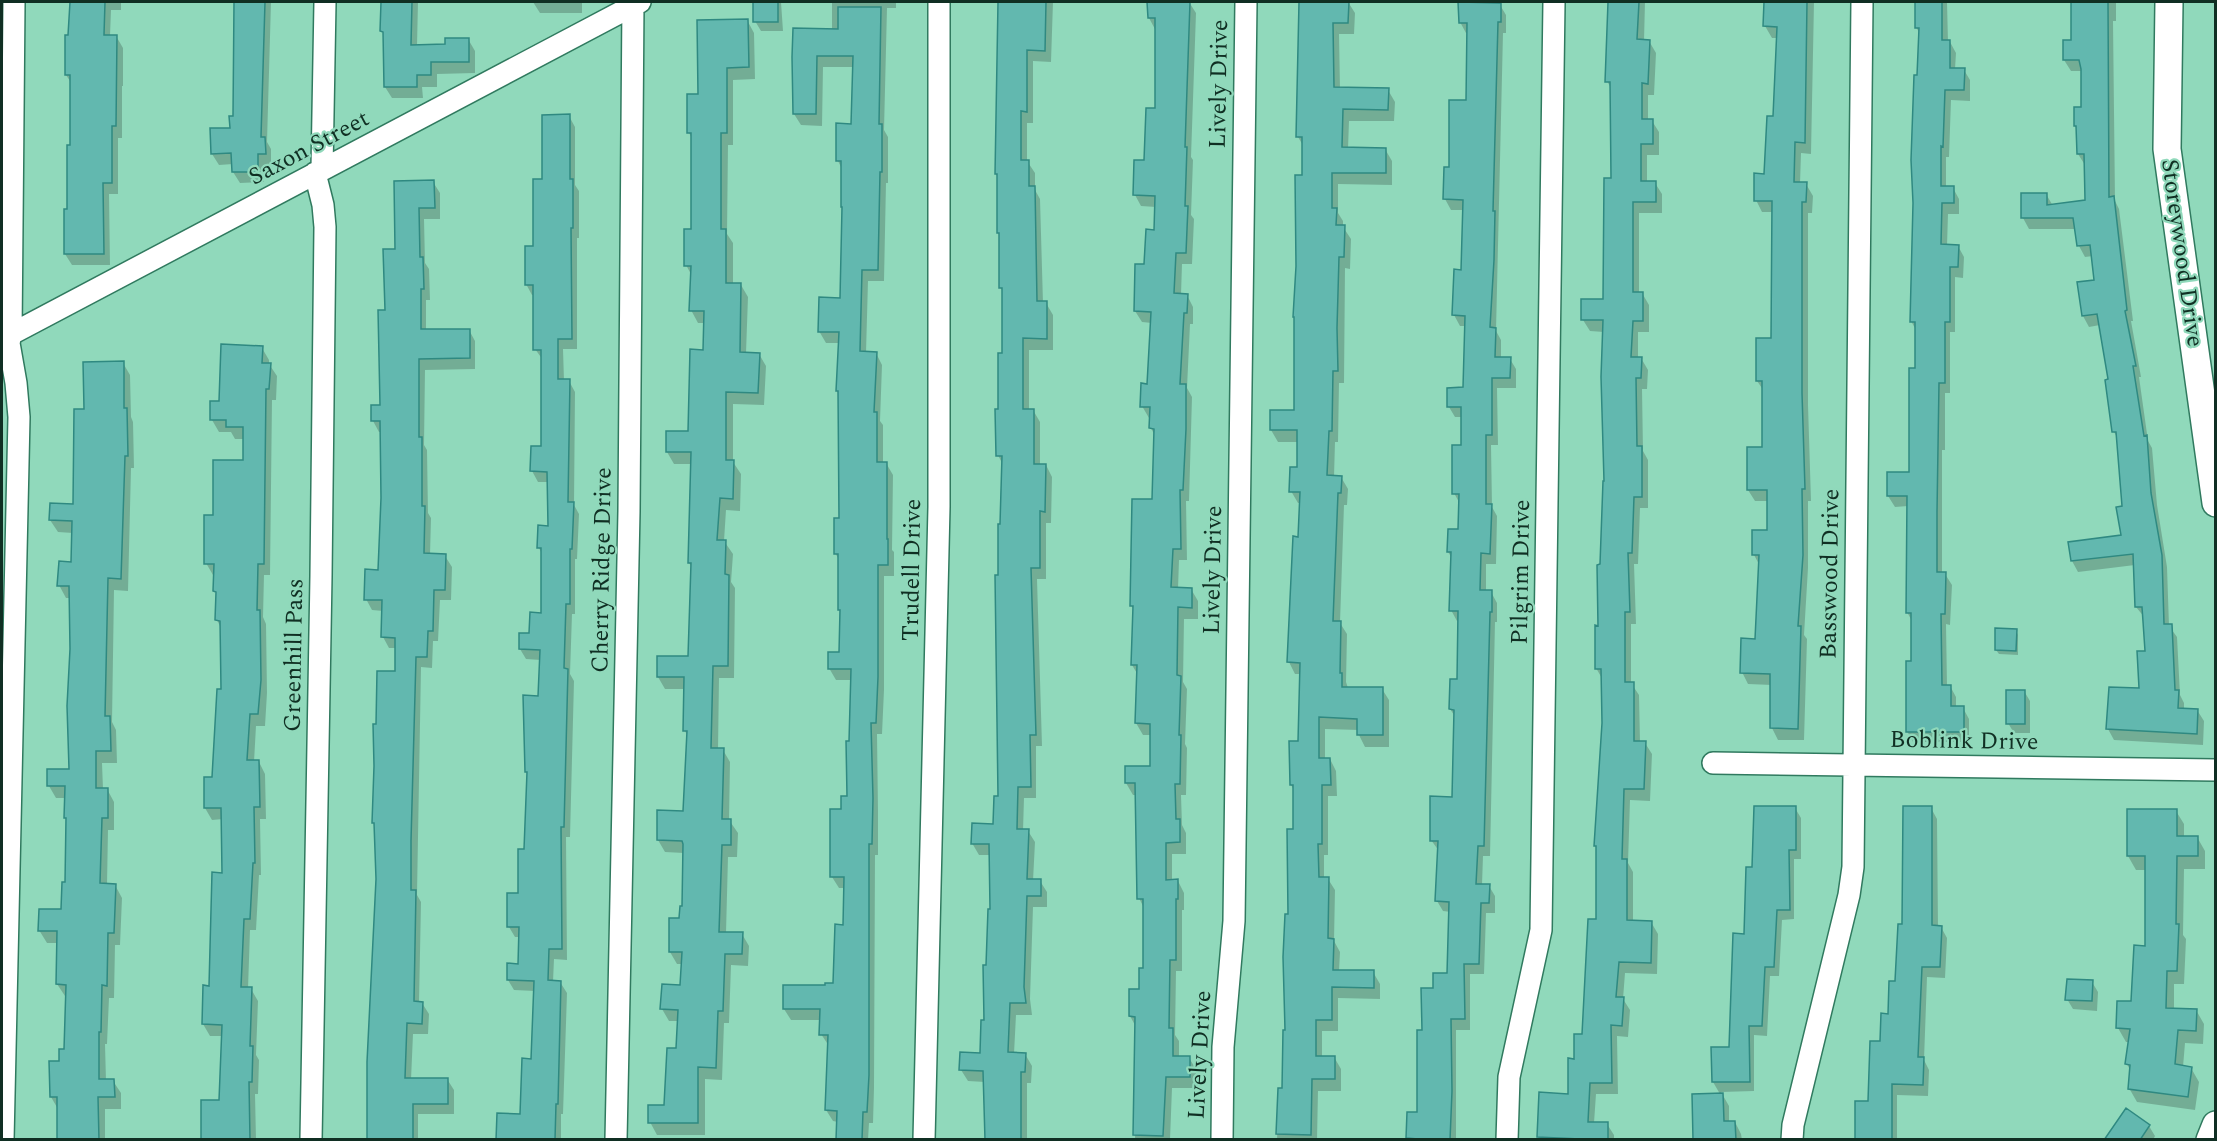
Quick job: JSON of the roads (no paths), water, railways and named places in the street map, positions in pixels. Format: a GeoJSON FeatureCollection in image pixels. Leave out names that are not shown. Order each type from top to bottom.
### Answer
{"type":"FeatureCollection","features":[{"type":"Feature","properties":{"kind":"street"},"geometry":{"type":"LineString","coordinates":[[3,1140],[19,417],[16,383],[6,337],[14,2]]}},
{"type":"Feature","properties":{"kind":"street","name":"Greenhill Pass"},"geometry":{"type":"LineString","coordinates":[[311,1140],[325,227],[319,171],[325,2]]}},
{"type":"Feature","properties":{"kind":"street","name":"Trudell Drive"},"geometry":{"type":"LineString","coordinates":[[924,1140],[939,507],[939,2]]}},
{"type":"Feature","properties":{"kind":"street","name":"Lively Drive"},"geometry":{"type":"LineString","coordinates":[[1222,1140],[1223,1047],[1234,921],[1246,2]]}},
{"type":"Feature","properties":{"kind":"street","name":"Pilgrim Drive"},"geometry":{"type":"LineString","coordinates":[[1507,1140],[1509,1077],[1541,930],[1554,2]]}},
{"type":"Feature","properties":{"kind":"street","name":"Basswood Drive"},"geometry":{"type":"LineString","coordinates":[[1792,1140],[1849,895],[1853,867],[1862,2]]}},
{"type":"Feature","properties":{"kind":"street","name":"Storeywood Drive"},"geometry":{"type":"LineString","coordinates":[[2169,2],[2167,148],[2216,503]]}},
{"type":"Feature","properties":{"kind":"street","name":"Saxon Street"},"geometry":{"type":"LineString","coordinates":[[6,337],[635,3]]}},
{"type":"Feature","properties":{"kind":"street","name":"Cherry Ridge Drive"},"geometry":{"type":"LineString","coordinates":[[616,1140],[635,3]]}},
{"type":"Feature","properties":{"kind":"street","name":"Boblink Drive"},"geometry":{"type":"LineString","coordinates":[[1713,763],[2216,770]]}},
{"type":"Feature","properties":{"kind":"street"},"geometry":{"type":"LineString","coordinates":[[2210,1140],[2216,1125]]}}]}
